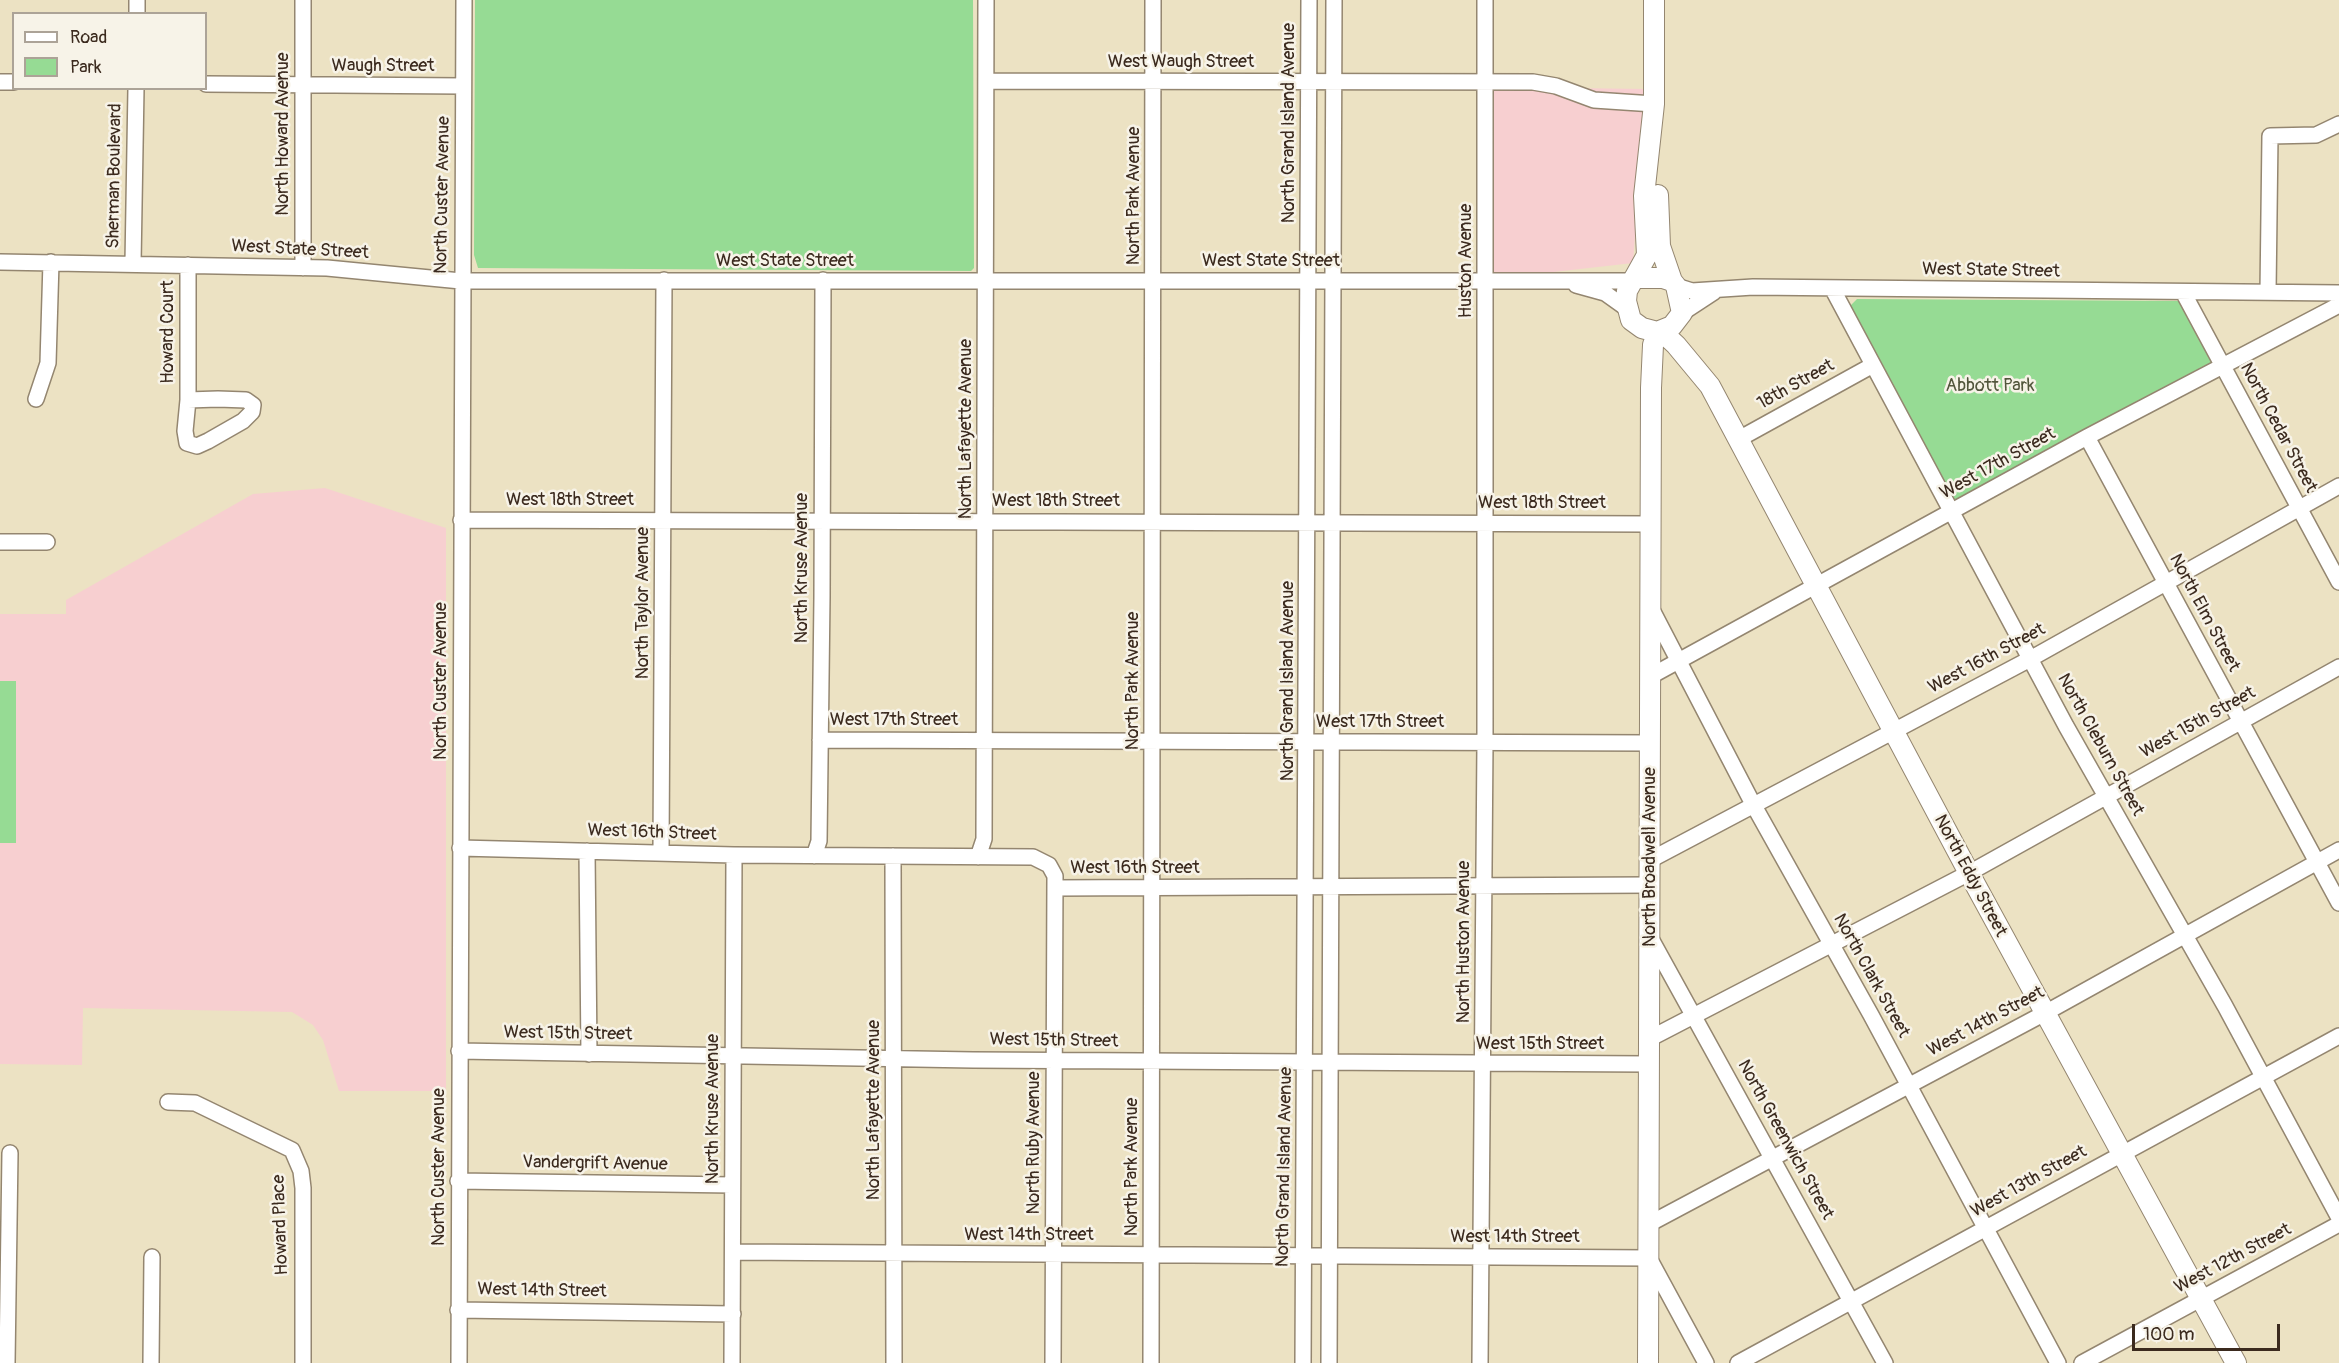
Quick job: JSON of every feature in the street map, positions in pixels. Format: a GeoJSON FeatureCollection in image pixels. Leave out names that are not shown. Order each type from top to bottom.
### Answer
{"type":"FeatureCollection","features":[{"type":"Feature","properties":{"kind":"main road"},"geometry":{"type":"LineString","coordinates":[[1652,142],[1658,164],[1660,246],[1674,283],[1680,316],[1659,332],[1642,328],[1628,314],[1628,291],[1647,255],[1645,165],[1652,142],[1654,0]]}},
{"type":"Feature","properties":{"kind":"main road"},"geometry":{"type":"LineString","coordinates":[[1634,280],[1653,277],[1674,283]]}},
{"type":"Feature","properties":{"kind":"main road","name":"North Broadwell Avenue"},"geometry":{"type":"LineString","coordinates":[[1628,314],[1651,388]]}},
{"type":"Feature","properties":{"kind":"main road","name":"North Eddy Street"},"geometry":{"type":"LineString","coordinates":[[1680,316],[1684,336],[1707,369],[1710,386]]}},
{"type":"Feature","properties":{"kind":"main road","name":"North Broadwell Avenue"},"geometry":{"type":"LineString","coordinates":[[1648,1363],[1651,388],[1653,347],[1659,332]]}},
{"type":"Feature","properties":{"kind":"main road","name":"North Eddy Street"},"geometry":{"type":"LineString","coordinates":[[1659,332],[1676,345],[1710,386],[1969,873],[2236,1363]]}},
{"type":"Feature","properties":{"kind":"street","name":"North Howard Avenue"},"geometry":{"type":"LineString","coordinates":[[303,0],[303,268]]}},
{"type":"Feature","properties":{"kind":"street","name":"North Custer Avenue"},"geometry":{"type":"LineString","coordinates":[[459,1363],[461,281],[464,0]]}},
{"type":"Feature","properties":{"kind":"street","name":"North Lafayette Avenue"},"geometry":{"type":"LineString","coordinates":[[978,857],[984,839],[986,0]]}},
{"type":"Feature","properties":{"kind":"street","name":"North Park Avenue"},"geometry":{"type":"LineString","coordinates":[[1151,1363],[1153,0]]}},
{"type":"Feature","properties":{"kind":"street","name":"North Grand Island Avenue"},"geometry":{"type":"LineString","coordinates":[[1303,1363],[1307,887],[1309,0]]}},
{"type":"Feature","properties":{"kind":"street"},"geometry":{"type":"LineString","coordinates":[[1329,1363],[1334,0]]}},
{"type":"Feature","properties":{"kind":"street","name":"Huston Avenue"},"geometry":{"type":"LineString","coordinates":[[1485,0],[1485,522]]}},
{"type":"Feature","properties":{"kind":"street","name":"West Waugh Street"},"geometry":{"type":"LineString","coordinates":[[986,81],[1485,82]]}},
{"type":"Feature","properties":{"kind":"street"},"geometry":{"type":"LineString","coordinates":[[1485,82],[1544,83],[1594,100],[1654,104]]}},
{"type":"Feature","properties":{"kind":"street"},"geometry":{"type":"LineString","coordinates":[[207,84],[303,85]]}},
{"type":"Feature","properties":{"kind":"street","name":"Waugh Street"},"geometry":{"type":"LineString","coordinates":[[303,85],[463,86]]}},
{"type":"Feature","properties":{"kind":"street","name":"Sherman Boulevard"},"geometry":{"type":"LineString","coordinates":[[133,263],[136,90]]}},
{"type":"Feature","properties":{"kind":"street"},"geometry":{"type":"LineString","coordinates":[[2268,292],[2270,136],[2316,135],[2339,123]]}},
{"type":"Feature","properties":{"kind":"street","name":"West State Street"},"geometry":{"type":"LineString","coordinates":[[0,262],[303,268],[461,281],[1333,280],[1570,283],[1589,280],[1634,280]]}},
{"type":"Feature","properties":{"kind":"street"},"geometry":{"type":"LineString","coordinates":[[36,399],[48,363],[51,262]]}},
{"type":"Feature","properties":{"kind":"street","name":"Howard Court"},"geometry":{"type":"LineString","coordinates":[[188,265],[188,400],[185,431],[187,443],[197,446],[243,421],[252,412],[253,405],[246,400],[188,400]]}},
{"type":"Feature","properties":{"kind":"street","name":"North Taylor Avenue"},"geometry":{"type":"LineString","coordinates":[[661,853],[664,280]]}},
{"type":"Feature","properties":{"kind":"street","name":"North Kruse Avenue"},"geometry":{"type":"LineString","coordinates":[[814,856],[819,841],[823,280]]}},
{"type":"Feature","properties":{"kind":"street","name":"West State Street"},"geometry":{"type":"LineString","coordinates":[[1570,283],[1605,293],[1628,314]]}},
{"type":"Feature","properties":{"kind":"street","name":"West State Street"},"geometry":{"type":"LineString","coordinates":[[1674,283],[1685,290],[1714,292],[1736,287],[2339,293]]}},
{"type":"Feature","properties":{"kind":"street","name":"North Cleburn Street"},"geometry":{"type":"LineString","coordinates":[[1832,288],[2105,797],[2264,1077],[2339,1218]]}},
{"type":"Feature","properties":{"kind":"street","name":"West State Street"},"geometry":{"type":"LineString","coordinates":[[1680,316],[1714,292]]}},
{"type":"Feature","properties":{"kind":"street","name":"North Cedar Street"},"geometry":{"type":"LineString","coordinates":[[2182,292],[2339,582]]}},
{"type":"Feature","properties":{"kind":"street","name":"West 17th Street"},"geometry":{"type":"LineString","coordinates":[[1679,661],[2086,437],[2339,305]]}},
{"type":"Feature","properties":{"kind":"street","name":"18th Street"},"geometry":{"type":"LineString","coordinates":[[1737,440],[1873,365]]}},
{"type":"Feature","properties":{"kind":"street","name":"North Elm Street"},"geometry":{"type":"LineString","coordinates":[[2086,437],[2339,903]]}},
{"type":"Feature","properties":{"kind":"street","name":"West 16th Street"},"geometry":{"type":"LineString","coordinates":[[1650,860],[2030,658],[2339,486]]}},
{"type":"Feature","properties":{"kind":"street","name":"West 18th Street"},"geometry":{"type":"LineString","coordinates":[[461,520],[1331,521],[1651,524]]}},
{"type":"Feature","properties":{"kind":"street","name":"North Huston Avenue"},"geometry":{"type":"LineString","coordinates":[[1480,1363],[1485,522]]}},
{"type":"Feature","properties":{"kind":"street"},"geometry":{"type":"LineString","coordinates":[[0,542],[46,542]]}},
{"type":"Feature","properties":{"kind":"street","name":"North Clark Street"},"geometry":{"type":"LineString","coordinates":[[1651,608],[1753,804],[1832,944],[2058,1363]]}},
{"type":"Feature","properties":{"kind":"street"},"geometry":{"type":"LineString","coordinates":[[1651,676],[1679,661]]}},
{"type":"Feature","properties":{"kind":"street","name":"West 15th Street"},"geometry":{"type":"LineString","coordinates":[[1694,1016],[1969,873],[2339,667]]}},
{"type":"Feature","properties":{"kind":"street","name":"West 17th Street"},"geometry":{"type":"LineString","coordinates":[[820,740],[1651,743]]}},
{"type":"Feature","properties":{"kind":"street","name":"West 16th Street"},"geometry":{"type":"LineString","coordinates":[[460,848],[734,855],[1033,857],[1049,865],[1055,876],[1055,888],[1650,885]]}},
{"type":"Feature","properties":{"kind":"street","name":"West 14th Street"},"geometry":{"type":"LineString","coordinates":[[1649,1224],[2045,1014],[2339,850]]}},
{"type":"Feature","properties":{"kind":"street"},"geometry":{"type":"LineString","coordinates":[[587,851],[589,1054]]}},
{"type":"Feature","properties":{"kind":"street","name":"North Kruse Avenue"},"geometry":{"type":"LineString","coordinates":[[732,1363],[734,855]]}},
{"type":"Feature","properties":{"kind":"street","name":"North Lafayette Avenue"},"geometry":{"type":"LineString","coordinates":[[893,856],[894,1363]]}},
{"type":"Feature","properties":{"kind":"street","name":"North Ruby Avenue"},"geometry":{"type":"LineString","coordinates":[[1053,1363],[1055,888]]}},
{"type":"Feature","properties":{"kind":"street","name":"North Greenwich Street"},"geometry":{"type":"LineString","coordinates":[[1650,937],[1885,1363]]}},
{"type":"Feature","properties":{"kind":"street"},"geometry":{"type":"LineString","coordinates":[[1649,1039],[1694,1016]]}},
{"type":"Feature","properties":{"kind":"street","name":"West 13th Street"},"geometry":{"type":"LineString","coordinates":[[1738,1363],[2339,1036]]}},
{"type":"Feature","properties":{"kind":"street","name":"West 15th Street"},"geometry":{"type":"LineString","coordinates":[[459,1051],[1055,1060],[1648,1064]]}},
{"type":"Feature","properties":{"kind":"street","name":"Howard Place"},"geometry":{"type":"LineString","coordinates":[[168,1102],[195,1103],[292,1150],[301,1171],[303,1188],[303,1363]]}},
{"type":"Feature","properties":{"kind":"street"},"geometry":{"type":"LineString","coordinates":[[7,1363],[10,1153]]}},
{"type":"Feature","properties":{"kind":"street","name":"Vandergrift Avenue"},"geometry":{"type":"LineString","coordinates":[[458,1181],[732,1185]]}},
{"type":"Feature","properties":{"kind":"street","name":"West 12th Street"},"geometry":{"type":"LineString","coordinates":[[2082,1363],[2339,1224]]}},
{"type":"Feature","properties":{"kind":"street","name":"West 14th Street"},"geometry":{"type":"LineString","coordinates":[[734,1252],[1649,1258]]}},
{"type":"Feature","properties":{"kind":"street"},"geometry":{"type":"LineString","coordinates":[[151,1363],[152,1257]]}},
{"type":"Feature","properties":{"kind":"street"},"geometry":{"type":"LineString","coordinates":[[1649,1258],[1706,1363]]}},
{"type":"Feature","properties":{"kind":"street","name":"West 14th Street"},"geometry":{"type":"LineString","coordinates":[[458,1310],[733,1314]]}},
{"type":"Feature","properties":{"kind":"shaded area"},"geometry":{"type":"Polygon","coordinates":[[[1492,87],[1646,89],[1633,263],[1492,279],[1492,87]]]}},
{"type":"Feature","properties":{"kind":"shaded area"},"geometry":{"type":"Polygon","coordinates":[[[325,488],[446,528],[446,1091],[339,1091],[323,1040],[313,1025],[292,1012],[83,1008],[82,1065],[0,1064],[0,614],[66,614],[66,600],[253,494],[325,488]]]}},
{"type":"Feature","properties":{"kind":"green space"},"geometry":{"type":"Polygon","coordinates":[[[475,0],[973,0],[974,268],[971,271],[478,268],[474,255],[475,0]]]}},
{"type":"Feature","properties":{"kind":"green space","name":"Abbott Park"},"geometry":{"type":"Polygon","coordinates":[[[1857,299],[2180,301],[2213,363],[1954,503],[1850,306],[1857,299]]]}},
{"type":"Feature","properties":{"kind":"green space"},"geometry":{"type":"Polygon","coordinates":[[[0,681],[16,681],[16,843],[0,843],[0,681]]]}}]}
